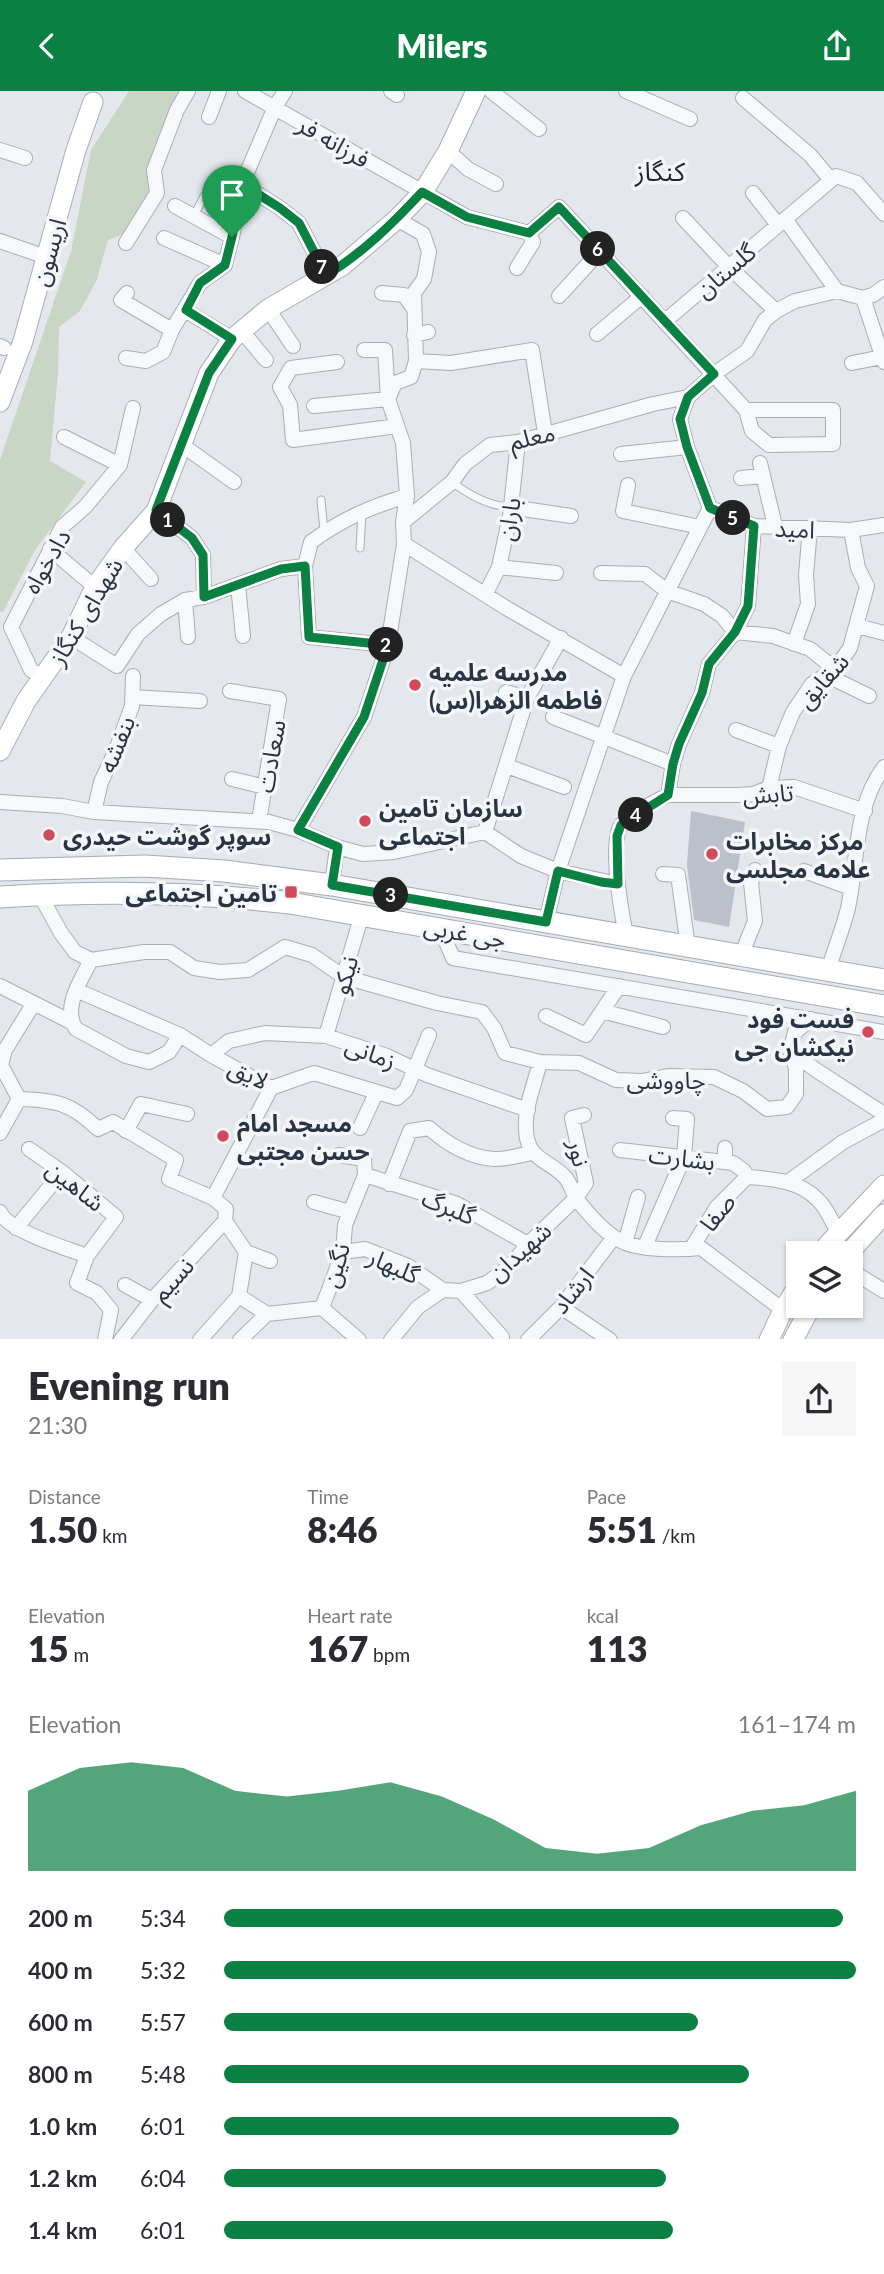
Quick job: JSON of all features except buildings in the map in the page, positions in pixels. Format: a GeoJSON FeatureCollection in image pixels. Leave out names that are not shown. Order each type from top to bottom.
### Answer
{"type":"FeatureCollection","features":[{"type":"Feature","properties":{"kind":"main road","name":"جی غربی"},"geometry":{"type":"LineString","coordinates":[[0,870],[145,866],[224,871],[332,885],[884,981]]}},
{"type":"Feature","properties":{"kind":"main road","name":"جی غربی"},"geometry":{"type":"LineString","coordinates":[[0,897],[149,893],[235,897],[362,914],[884,1006]]}},
{"type":"Feature","properties":{"kind":"street"},"geometry":{"type":"LineString","coordinates":[[126,243],[157,193],[154,170],[177,110],[188,91]]}},
{"type":"Feature","properties":{"kind":"street"},"geometry":{"type":"LineString","coordinates":[[208,117],[219,91]]}},
{"type":"Feature","properties":{"kind":"street","name":"فرزانه فر"},"geometry":{"type":"LineString","coordinates":[[245,91],[467,217],[529,233]]}},
{"type":"Feature","properties":{"kind":"street"},"geometry":{"type":"LineString","coordinates":[[126,358],[146,361],[163,352],[172,330],[200,283],[225,265],[242,184],[275,107],[285,91]]}},
{"type":"Feature","properties":{"kind":"street","name":"شهدای کنگاز"},"geometry":{"type":"LineString","coordinates":[[0,751],[26,701],[71,637],[95,587],[156,510],[209,373],[237,335],[268,309],[342,266],[397,219],[422,192],[448,151],[476,91]]}},
{"type":"Feature","properties":{"kind":"street"},"geometry":{"type":"LineString","coordinates":[[491,91],[539,129]]}},
{"type":"Feature","properties":{"kind":"street"},"geometry":{"type":"LineString","coordinates":[[630,92],[690,119]]}},
{"type":"Feature","properties":{"kind":"street","name":"اریسون"},"geometry":{"type":"LineString","coordinates":[[0,401],[23,341],[76,150],[98,95]]}},
{"type":"Feature","properties":{"kind":"street"},"geometry":{"type":"LineString","coordinates":[[743,98],[810,155],[831,180],[836,176],[857,183],[884,215]]}},
{"type":"Feature","properties":{"kind":"street"},"geometry":{"type":"LineString","coordinates":[[0,150],[25,158]]}},
{"type":"Feature","properties":{"kind":"street"},"geometry":{"type":"LineString","coordinates":[[448,151],[468,169],[496,184]]}},
{"type":"Feature","properties":{"kind":"street","name":"گلستان"},"geometry":{"type":"LineString","coordinates":[[665,321],[831,180]]}},
{"type":"Feature","properties":{"kind":"street"},"geometry":{"type":"LineString","coordinates":[[242,184],[299,223],[326,275]]}},
{"type":"Feature","properties":{"kind":"street"},"geometry":{"type":"LineString","coordinates":[[753,193],[781,222],[837,291]]}},
{"type":"Feature","properties":{"kind":"street"},"geometry":{"type":"LineString","coordinates":[[175,206],[232,237]]}},
{"type":"Feature","properties":{"kind":"street"},"geometry":{"type":"LineString","coordinates":[[516,268],[533,242],[529,233],[559,207],[746,410],[752,431],[769,445],[834,445],[833,410],[746,410]]}},
{"type":"Feature","properties":{"kind":"street"},"geometry":{"type":"LineString","coordinates":[[683,218],[729,267],[776,311]]}},
{"type":"Feature","properties":{"kind":"street"},"geometry":{"type":"LineString","coordinates":[[387,399],[395,383],[411,377],[416,361],[421,334],[414,309],[414,293],[424,279],[429,252],[422,234],[397,219]]}},
{"type":"Feature","properties":{"kind":"street"},"geometry":{"type":"LineString","coordinates":[[164,238],[225,265]]}},
{"type":"Feature","properties":{"kind":"street"},"geometry":{"type":"LineString","coordinates":[[0,241],[46,257]]}},
{"type":"Feature","properties":{"kind":"street"},"geometry":{"type":"LineString","coordinates":[[559,296],[600,251]]}},
{"type":"Feature","properties":{"kind":"street"},"geometry":{"type":"LineString","coordinates":[[546,922],[558,871],[624,676],[710,508],[687,447],[680,419],[688,397],[714,374],[747,351],[765,320],[776,311],[795,301],[837,291],[863,298],[884,287]]}},
{"type":"Feature","properties":{"kind":"street"},"geometry":{"type":"LineString","coordinates":[[127,293],[121,300],[172,330]]}},
{"type":"Feature","properties":{"kind":"street"},"geometry":{"type":"LineString","coordinates":[[382,293],[404,295],[414,309]]}},
{"type":"Feature","properties":{"kind":"street"},"geometry":{"type":"LineString","coordinates":[[597,334],[642,296]]}},
{"type":"Feature","properties":{"kind":"street"},"geometry":{"type":"LineString","coordinates":[[852,363],[883,360],[863,298]]}},
{"type":"Feature","properties":{"kind":"street"},"geometry":{"type":"LineString","coordinates":[[268,309],[293,347]]}},
{"type":"Feature","properties":{"kind":"street"},"geometry":{"type":"LineString","coordinates":[[186,310],[237,335],[266,360]]}},
{"type":"Feature","properties":{"kind":"street"},"geometry":{"type":"LineString","coordinates":[[298,830],[364,717],[388,645],[404,544],[403,522],[407,496],[403,443],[387,399],[385,350],[364,350]]}},
{"type":"Feature","properties":{"kind":"street"},"geometry":{"type":"LineString","coordinates":[[416,361],[451,363],[532,350],[545,433]]}},
{"type":"Feature","properties":{"kind":"street"},"geometry":{"type":"LineString","coordinates":[[337,362],[291,368],[280,387],[290,405],[293,440],[397,426]]}},
{"type":"Feature","properties":{"kind":"street","name":"معلم"},"geometry":{"type":"LineString","coordinates":[[403,522],[452,482],[465,464],[490,445],[518,442],[653,404],[688,397]]}},
{"type":"Feature","properties":{"kind":"street"},"geometry":{"type":"LineString","coordinates":[[314,406],[387,399]]}},
{"type":"Feature","properties":{"kind":"street","name":"دادخواه"},"geometry":{"type":"LineString","coordinates":[[44,678],[31,670],[11,627],[62,527],[85,507],[120,465],[133,408]]}},
{"type":"Feature","properties":{"kind":"street"},"geometry":{"type":"LineString","coordinates":[[64,437],[120,465]]}},
{"type":"Feature","properties":{"kind":"street","name":"باران"},"geometry":{"type":"LineString","coordinates":[[486,593],[499,567],[518,442]]}},
{"type":"Feature","properties":{"kind":"street"},"geometry":{"type":"LineString","coordinates":[[181,445],[234,482]]}},
{"type":"Feature","properties":{"kind":"street"},"geometry":{"type":"LineString","coordinates":[[621,454],[687,447]]}},
{"type":"Feature","properties":{"kind":"street"},"geometry":{"type":"LineString","coordinates":[[741,478],[762,470],[775,526]]}},
{"type":"Feature","properties":{"kind":"street"},"geometry":{"type":"LineString","coordinates":[[628,485],[623,511],[700,527]]}},
{"type":"Feature","properties":{"kind":"street"},"geometry":{"type":"LineString","coordinates":[[388,645],[309,637],[305,566],[311,542],[324,532],[362,511],[407,496]]}},
{"type":"Feature","properties":{"kind":"street"},"geometry":{"type":"LineString","coordinates":[[510,507],[571,516]]}},
{"type":"Feature","properties":{"kind":"street","name":"امید"},"geometry":{"type":"LineString","coordinates":[[710,508],[754,526],[852,530],[884,526]]}},
{"type":"Feature","properties":{"kind":"street"},"geometry":{"type":"LineString","coordinates":[[156,510],[192,538],[203,555],[204,597]]}},
{"type":"Feature","properties":{"kind":"street"},"geometry":{"type":"LineString","coordinates":[[626,936],[618,884],[617,836],[621,825],[668,795],[679,744],[702,693],[709,664],[735,632],[748,606],[754,526]]}},
{"type":"Feature","properties":{"kind":"street"},"geometry":{"type":"LineString","coordinates":[[794,644],[808,604],[806,575],[810,528]]}},
{"type":"Feature","properties":{"kind":"street","name":"شقایق"},"geometry":{"type":"LineString","coordinates":[[769,788],[779,746],[793,712],[812,684],[831,672],[850,647],[857,626],[866,586],[858,568],[852,530]]}},
{"type":"Feature","properties":{"kind":"street"},"geometry":{"type":"LineString","coordinates":[[404,544],[624,676]]}},
{"type":"Feature","properties":{"kind":"street"},"geometry":{"type":"LineString","coordinates":[[124,548],[151,579]]}},
{"type":"Feature","properties":{"kind":"street"},"geometry":{"type":"LineString","coordinates":[[50,549],[95,587]]}},
{"type":"Feature","properties":{"kind":"street"},"geometry":{"type":"LineString","coordinates":[[71,637],[117,666],[138,634],[161,614],[185,600],[204,597],[281,569],[305,566]]}},
{"type":"Feature","properties":{"kind":"street"},"geometry":{"type":"LineString","coordinates":[[499,567],[556,573]]}},
{"type":"Feature","properties":{"kind":"street"},"geometry":{"type":"LineString","coordinates":[[601,573],[645,574],[667,591],[704,604],[722,616],[735,632],[773,636],[810,649],[831,672],[869,696]]}},
{"type":"Feature","properties":{"kind":"street"},"geometry":{"type":"LineString","coordinates":[[238,585],[243,636]]}},
{"type":"Feature","properties":{"kind":"street"},"geometry":{"type":"LineString","coordinates":[[185,600],[188,637]]}},
{"type":"Feature","properties":{"kind":"street"},"geometry":{"type":"LineString","coordinates":[[857,626],[884,633]]}},
{"type":"Feature","properties":{"kind":"street"},"geometry":{"type":"LineString","coordinates":[[485,832],[527,698],[561,638]]}},
{"type":"Feature","properties":{"kind":"street","name":"بنفشه"},"geometry":{"type":"LineString","coordinates":[[94,812],[101,782],[132,706],[133,676]]}},
{"type":"Feature","properties":{"kind":"street","name":"سعادت"},"geometry":{"type":"LineString","coordinates":[[230,691],[279,699],[259,821]]}},
{"type":"Feature","properties":{"kind":"street"},"geometry":{"type":"LineString","coordinates":[[506,692],[527,698]]}},
{"type":"Feature","properties":{"kind":"street"},"geometry":{"type":"LineString","coordinates":[[132,697],[200,701]]}},
{"type":"Feature","properties":{"kind":"street"},"geometry":{"type":"LineString","coordinates":[[553,717],[673,764]]}},
{"type":"Feature","properties":{"kind":"street"},"geometry":{"type":"LineString","coordinates":[[736,730],[779,746]]}},
{"type":"Feature","properties":{"kind":"street"},"geometry":{"type":"LineString","coordinates":[[507,767],[564,787]]}},
{"type":"Feature","properties":{"kind":"street"},"geometry":{"type":"LineString","coordinates":[[828,971],[848,909],[859,831],[884,767]]}},
{"type":"Feature","properties":{"kind":"street"},"geometry":{"type":"LineString","coordinates":[[232,779],[265,787]]}},
{"type":"Feature","properties":{"kind":"street","name":"تابش"},"geometry":{"type":"LineString","coordinates":[[668,795],[738,795],[753,794],[769,788],[794,787],[865,811]]}},
{"type":"Feature","properties":{"kind":"street"},"geometry":{"type":"LineString","coordinates":[[0,802],[62,806],[94,812],[259,821],[298,830],[363,854],[394,852],[485,832],[521,856],[558,871],[618,884]]}},
{"type":"Feature","properties":{"kind":"street"},"geometry":{"type":"LineString","coordinates":[[332,885],[338,847]]}},
{"type":"Feature","properties":{"kind":"street"},"geometry":{"type":"LineString","coordinates":[[741,956],[755,921],[751,883],[755,870]]}},
{"type":"Feature","properties":{"kind":"street"},"geometry":{"type":"LineString","coordinates":[[804,871],[851,888]]}},
{"type":"Feature","properties":{"kind":"street"},"geometry":{"type":"LineString","coordinates":[[663,874],[678,875],[688,947]]}},
{"type":"Feature","properties":{"kind":"street"},"geometry":{"type":"LineString","coordinates":[[40,895],[75,952],[91,960],[76,990],[71,1022]]}},
{"type":"Feature","properties":{"kind":"street","name":"نیکو"},"geometry":{"type":"LineString","coordinates":[[326,1036],[362,914]]}},
{"type":"Feature","properties":{"kind":"street"},"geometry":{"type":"LineString","coordinates":[[440,928],[453,958],[884,1032]]}},
{"type":"Feature","properties":{"kind":"street","name":"چاووشی"},"geometry":{"type":"LineString","coordinates":[[91,960],[144,952],[170,952],[194,968],[220,972],[238,971],[248,970],[285,947],[313,955],[344,977],[437,1003],[482,1012],[494,1028],[505,1053],[540,1062],[579,1063],[616,1080],[642,1081],[668,1076],[714,1077],[743,1091],[767,1109],[787,1107],[796,1094],[796,1068],[790,1051]]}},
{"type":"Feature","properties":{"kind":"street"},"geometry":{"type":"LineString","coordinates":[[0,986],[71,1022],[76,1030],[126,1056],[149,1062],[169,1052],[180,1035]]}},
{"type":"Feature","properties":{"kind":"street"},"geometry":{"type":"LineString","coordinates":[[546,1016],[586,1035],[619,986]]}},
{"type":"Feature","properties":{"kind":"street","name":"لایق"},"geometry":{"type":"LineString","coordinates":[[76,990],[180,1035],[271,1088],[314,1073],[397,1098],[406,1090],[415,1069]]}},
{"type":"Feature","properties":{"kind":"street"},"geometry":{"type":"LineString","coordinates":[[19,1099],[1,1064],[5,1050],[34,1003]]}},
{"type":"Feature","properties":{"kind":"street"},"geometry":{"type":"LineString","coordinates":[[603,1010],[663,1027]]}},
{"type":"Feature","properties":{"kind":"street"},"geometry":{"type":"LineString","coordinates":[[811,1019],[795,1032],[790,1051],[884,1114]]}},
{"type":"Feature","properties":{"kind":"street","name":"زمانی"},"geometry":{"type":"LineString","coordinates":[[211,1055],[229,1041],[265,1033],[326,1036],[387,1056],[469,1090],[528,1110]]}},
{"type":"Feature","properties":{"kind":"street"},"geometry":{"type":"LineString","coordinates":[[415,1069],[429,1035]]}},
{"type":"Feature","properties":{"kind":"street"},"geometry":{"type":"LineString","coordinates":[[540,1062],[528,1110],[526,1131],[532,1153],[566,1178],[576,1198],[594,1219],[619,1240],[672,1250],[701,1248],[783,1310]]}},
{"type":"Feature","properties":{"kind":"street"},"geometry":{"type":"LineString","coordinates":[[213,1198],[271,1088]]}},
{"type":"Feature","properties":{"kind":"street"},"geometry":{"type":"LineString","coordinates":[[360,1128],[376,1093]]}},
{"type":"Feature","properties":{"kind":"street"},"geometry":{"type":"LineString","coordinates":[[19,1099],[55,1102],[80,1112],[98,1129],[113,1122],[176,1160],[169,1179],[213,1198],[246,1252],[239,1296],[200,1339]]}},
{"type":"Feature","properties":{"kind":"street"},"geometry":{"type":"LineString","coordinates":[[0,1133],[19,1099]]}},
{"type":"Feature","properties":{"kind":"street"},"geometry":{"type":"LineString","coordinates":[[126,1131],[141,1104],[187,1114]]}},
{"type":"Feature","properties":{"kind":"street","name":"نور"},"geometry":{"type":"LineString","coordinates":[[576,1198],[586,1183],[572,1118],[584,1115]]}},
{"type":"Feature","properties":{"kind":"street"},"geometry":{"type":"LineString","coordinates":[[645,1246],[684,1157],[687,1119],[673,1118]]}},
{"type":"Feature","properties":{"kind":"street"},"geometry":{"type":"LineString","coordinates":[[788,1182],[844,1143],[884,1120]]}},
{"type":"Feature","properties":{"kind":"street"},"geometry":{"type":"LineString","coordinates":[[389,1184],[410,1131],[429,1128],[444,1141],[494,1159],[532,1153]]}},
{"type":"Feature","properties":{"kind":"street","name":"شاهین"},"geometry":{"type":"LineString","coordinates":[[29,1149],[62,1172],[116,1217],[87,1256]]}},
{"type":"Feature","properties":{"kind":"street","name":"بشارت"},"geometry":{"type":"LineString","coordinates":[[620,1150],[684,1157],[725,1155],[744,1171],[747,1177],[788,1182],[818,1200],[839,1233]]}},
{"type":"Feature","properties":{"kind":"street"},"geometry":{"type":"LineString","coordinates":[[339,1155],[364,1159],[365,1175]]}},
{"type":"Feature","properties":{"kind":"street"},"geometry":{"type":"LineString","coordinates":[[16,1227],[62,1172]]}},
{"type":"Feature","properties":{"kind":"street","name":"گلبرگ"},"geometry":{"type":"LineString","coordinates":[[365,1175],[457,1204],[528,1244]]}},
{"type":"Feature","properties":{"kind":"street","name":"نگین"},"geometry":{"type":"LineString","coordinates":[[267,1314],[322,1308],[343,1252],[345,1225],[365,1175]]}},
{"type":"Feature","properties":{"kind":"street","name":"صفا"},"geometry":{"type":"LineString","coordinates":[[691,1249],[717,1207],[747,1177]]}},
{"type":"Feature","properties":{"kind":"street"},"geometry":{"type":"LineString","coordinates":[[831,1241],[884,1185]]}},
{"type":"Feature","properties":{"kind":"street"},"geometry":{"type":"LineString","coordinates":[[619,1240],[638,1197]]}},
{"type":"Feature","properties":{"kind":"street","name":"شهیدان"},"geometry":{"type":"LineString","coordinates":[[443,1290],[461,1291],[487,1283],[510,1266],[528,1244],[576,1198]]}},
{"type":"Feature","properties":{"kind":"street"},"geometry":{"type":"LineString","coordinates":[[314,1202],[350,1212]]}},
{"type":"Feature","properties":{"kind":"street"},"geometry":{"type":"LineString","coordinates":[[0,1212],[3,1220],[16,1227],[87,1256],[77,1283],[97,1293],[111,1310],[105,1339]]}},
{"type":"Feature","properties":{"kind":"street","name":"نسیم"},"geometry":{"type":"LineString","coordinates":[[121,1339],[225,1215]]}},
{"type":"Feature","properties":{"kind":"street"},"geometry":{"type":"LineString","coordinates":[[860,1241],[882,1218]]}},
{"type":"Feature","properties":{"kind":"street","name":"ارشاد"},"geometry":{"type":"LineString","coordinates":[[528,1339],[561,1307],[619,1240]]}},
{"type":"Feature","properties":{"kind":"street","name":"گلبهار"},"geometry":{"type":"LineString","coordinates":[[343,1252],[365,1249],[408,1266],[443,1290]]}},
{"type":"Feature","properties":{"kind":"street"},"geometry":{"type":"LineString","coordinates":[[246,1252],[270,1261]]}},
{"type":"Feature","properties":{"kind":"street"},"geometry":{"type":"LineString","coordinates":[[863,1278],[884,1291]]}},
{"type":"Feature","properties":{"kind":"street"},"geometry":{"type":"LineString","coordinates":[[125,1285],[152,1300]]}},
{"type":"Feature","properties":{"kind":"street"},"geometry":{"type":"LineString","coordinates":[[391,1339],[418,1307],[443,1290]]}},
{"type":"Feature","properties":{"kind":"street"},"geometry":{"type":"LineString","coordinates":[[461,1291],[502,1337]]}},
{"type":"Feature","properties":{"kind":"street"},"geometry":{"type":"LineString","coordinates":[[239,1296],[267,1314],[240,1339]]}},
{"type":"Feature","properties":{"kind":"street"},"geometry":{"type":"LineString","coordinates":[[769,1339],[786,1305]]}},
{"type":"Feature","properties":{"kind":"street"},"geometry":{"type":"LineString","coordinates":[[561,1307],[610,1339]]}},
{"type":"Feature","properties":{"kind":"street"},"geometry":{"type":"LineString","coordinates":[[322,1308],[359,1339]]}},
{"type":"Feature","properties":{"kind":"street"},"geometry":{"type":"LineString","coordinates":[[793,1339],[805,1318]]}},
{"type":"Feature","properties":{"kind":"lane"},"geometry":{"type":"LineString","coordinates":[[194,216],[204,196]]}},
{"type":"Feature","properties":{"kind":"lane"},"geometry":{"type":"LineString","coordinates":[[452,482],[497,507],[510,507]]}},
{"type":"Feature","properties":{"kind":"lane"},"geometry":{"type":"LineString","coordinates":[[321,499],[324,532]]}},
{"type":"Feature","properties":{"kind":"lane"},"geometry":{"type":"LineString","coordinates":[[360,548],[362,511]]}},
{"type":"Feature","properties":{"kind":"green space"},"geometry":{"type":"Polygon","coordinates":[[[129,91],[185,91],[156,156],[162,176],[138,228],[108,240],[97,279],[80,311],[59,327],[50,461],[86,482],[35,550],[3,612],[0,612],[0,460],[71,251],[91,150],[129,91]]]}},
{"type":"Feature","properties":{"kind":"place","name":"مدرسه علمیه فاطمه الزهرا(س)"},"geometry":{"type":"Point","coordinates":[415,685]}},
{"type":"Feature","properties":{"kind":"place","name":"سازمان تامین اجتماعی"},"geometry":{"type":"Point","coordinates":[365,821]}},
{"type":"Feature","properties":{"kind":"place","name":"سوپر گوشت حیدری"},"geometry":{"type":"Point","coordinates":[49,835]}},
{"type":"Feature","properties":{"kind":"place","name":"مرکز مخابرات علامه مجلسی"},"geometry":{"type":"Point","coordinates":[712,854]}},
{"type":"Feature","properties":{"kind":"place","name":"تامین اجتماعی"},"geometry":{"type":"Point","coordinates":[291,892]}},
{"type":"Feature","properties":{"kind":"place","name":"فست فود نیکشان جی"},"geometry":{"type":"Point","coordinates":[868,1032]}},
{"type":"Feature","properties":{"kind":"place","name":"مسجد امام حسن مجتبی"},"geometry":{"type":"Point","coordinates":[223,1136]}},
{"type":"Feature","properties":{"kind":"district","name":"کنگاز"},"geometry":{"type":"Point","coordinates":[660,171]}},
{"type":"Feature","properties":{"kind":"route"},"geometry":{"type":"LineString","coordinates":[[242,184],[299,223],[326,275],[342,266],[397,219],[422,192],[467,217],[529,233],[559,207],[714,374],[688,397],[680,419],[687,447],[710,508],[754,526],[748,606],[735,632],[709,664],[702,693],[679,744],[668,795],[621,825],[617,836],[618,884],[558,871],[546,922],[332,885],[338,847],[298,830],[364,717],[388,645],[309,637],[305,566],[281,569],[204,597],[203,555],[192,538],[156,510],[209,373],[232,339],[186,310],[200,283],[225,265],[232,237],[242,184]]}}]}
